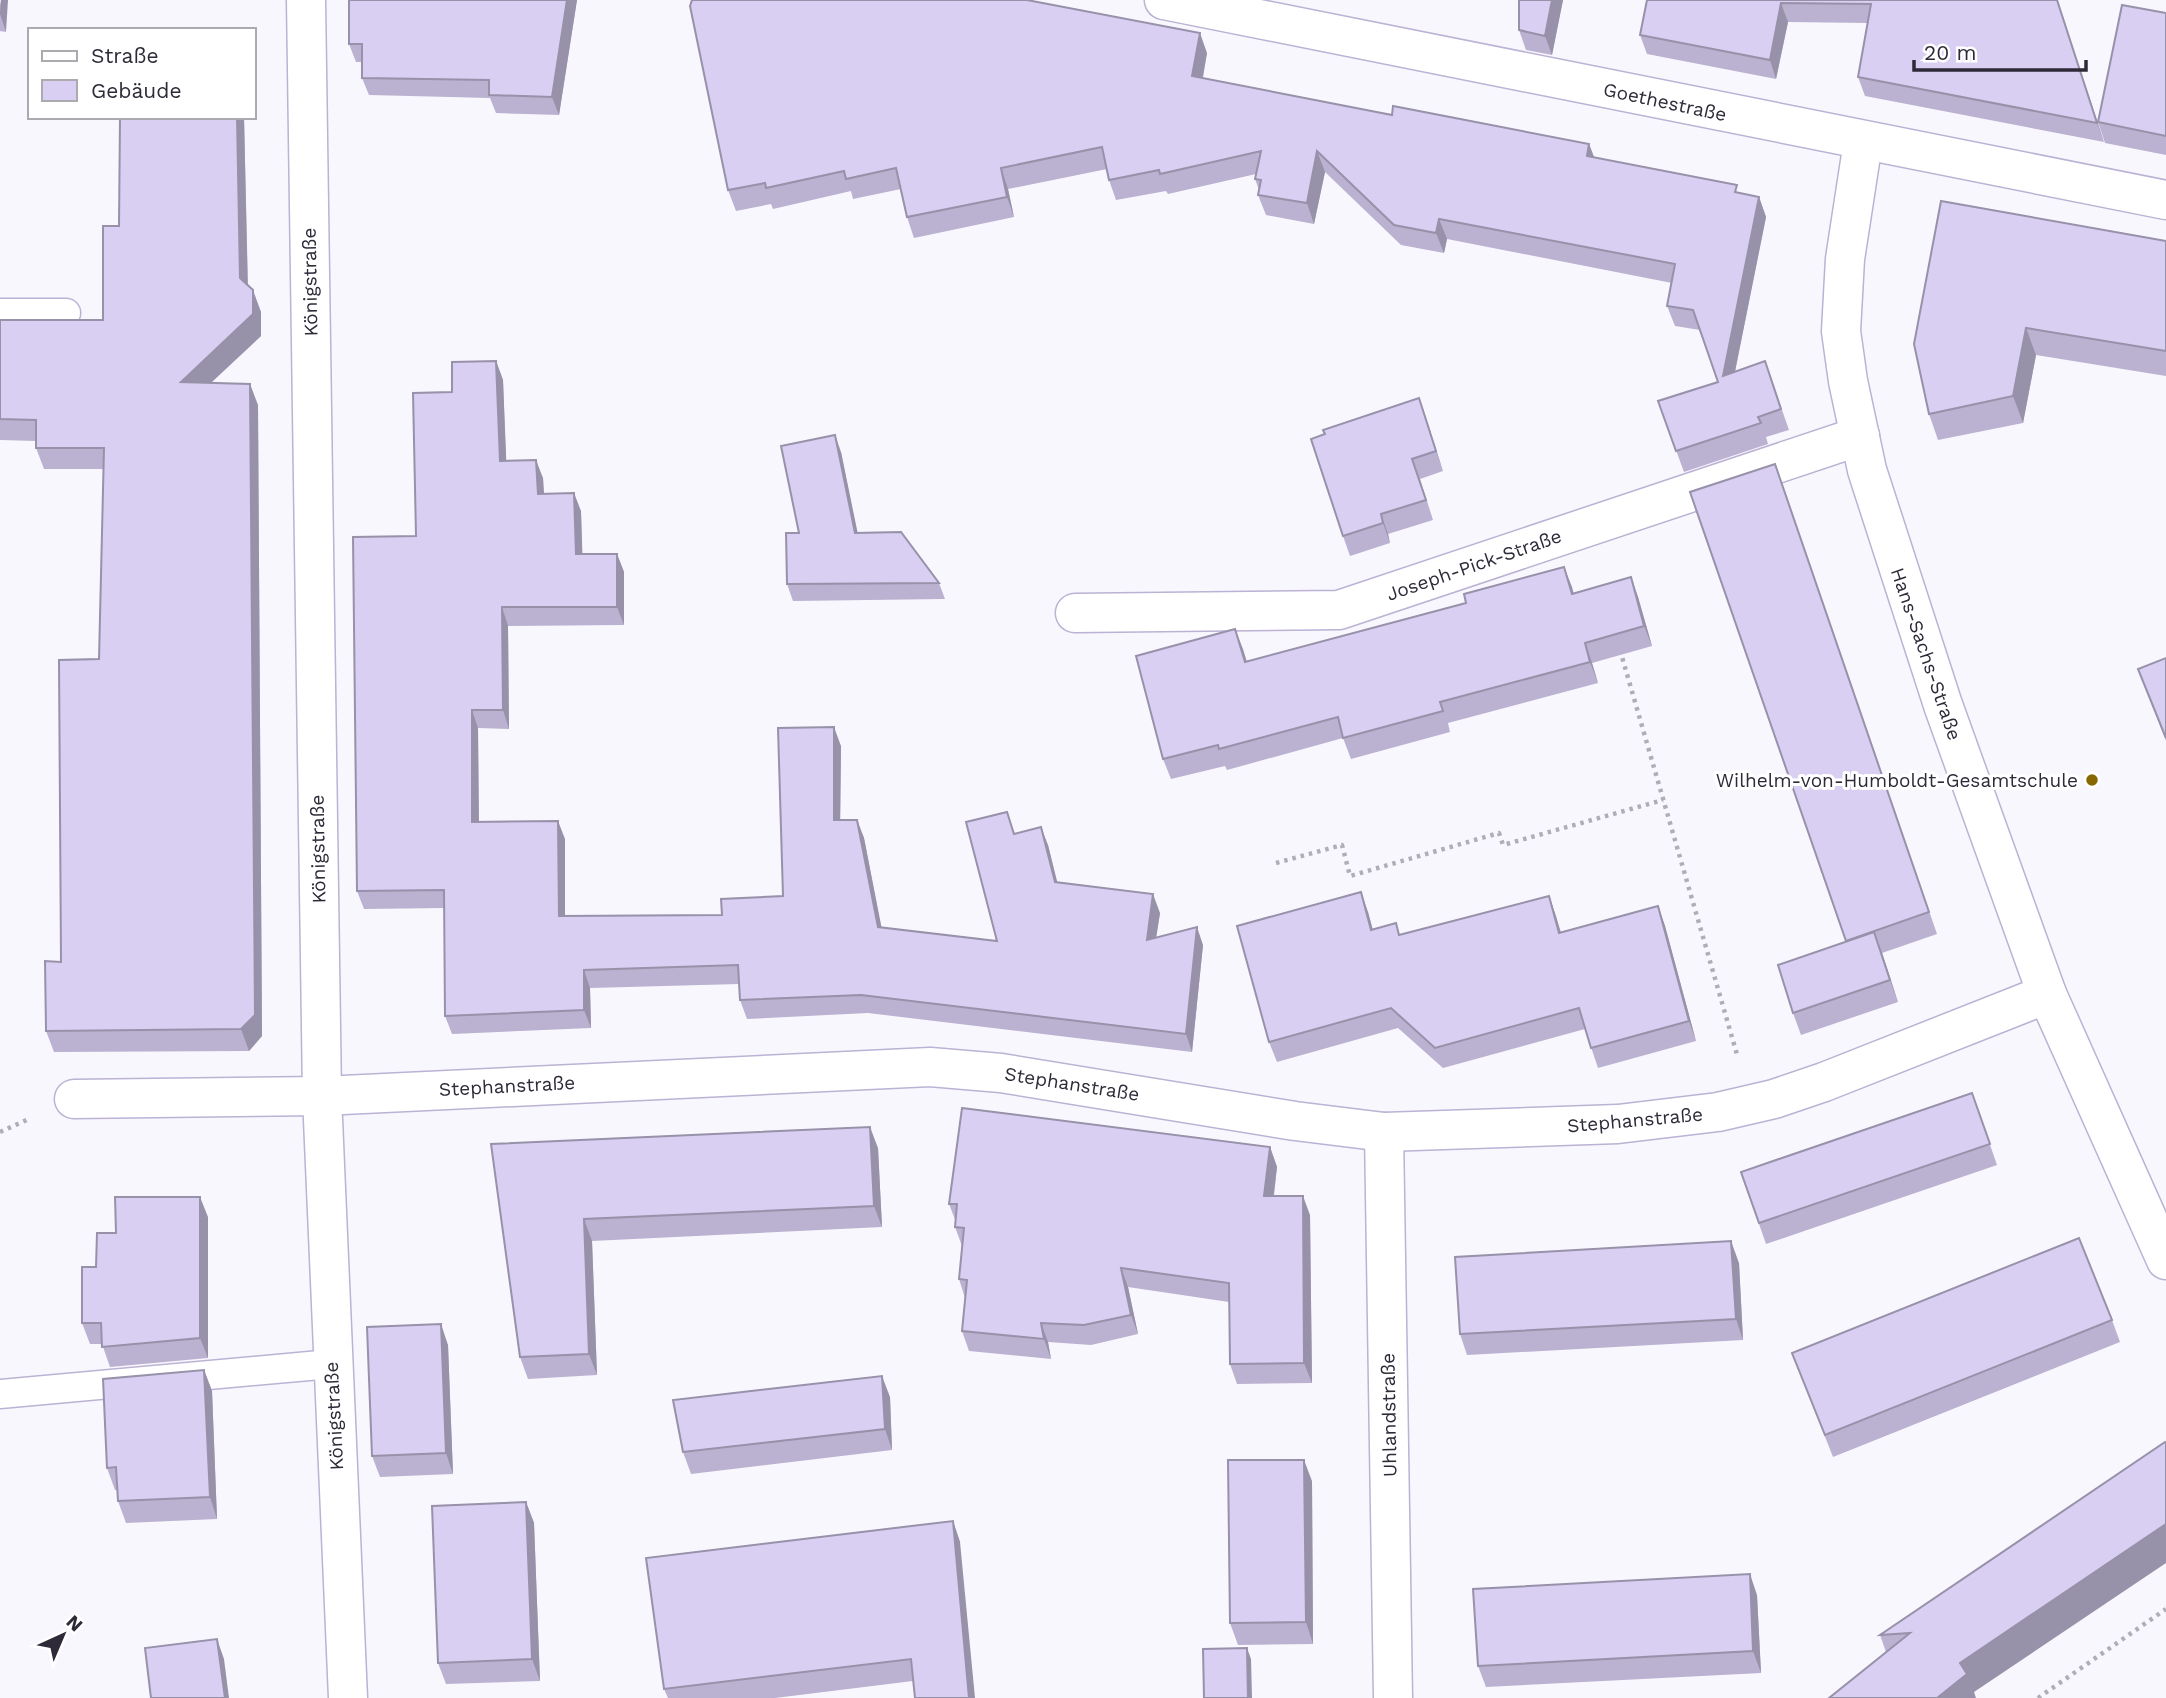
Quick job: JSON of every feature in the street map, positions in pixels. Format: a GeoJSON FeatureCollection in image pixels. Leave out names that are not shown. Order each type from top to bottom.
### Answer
{"type":"FeatureCollection","features":[{"type":"Feature","properties":{"kind":"street","name":"Königstraße"},"geometry":{"type":"LineString","coordinates":[[306,0],[322,1096],[331,1364],[348,1698]]}},
{"type":"Feature","properties":{"kind":"street","name":"Goethestraße"},"geometry":{"type":"LineString","coordinates":[[1164,0],[1863,142],[2166,200]]}},
{"type":"Feature","properties":{"kind":"street","name":"Hans-Sachs-Straße"},"geometry":{"type":"LineString","coordinates":[[1863,142],[1845,259],[1841,331],[1860,436],[1887,537],[2046,994],[2166,1260]]}},
{"type":"Feature","properties":{"kind":"street","name":"Joseph-Pick-Straße"},"geometry":{"type":"LineString","coordinates":[[1075,613],[1339,610],[1860,436]]}},
{"type":"Feature","properties":{"kind":"street","name":"Stephanstraße"},"geometry":{"type":"LineString","coordinates":[[74,1099],[322,1096],[853,1068],[943,1067],[1001,1073],[1295,1121],[1384,1132],[1618,1124],[1698,1115],[1752,1105],[1824,1082],[2046,994]]}},
{"type":"Feature","properties":{"kind":"street","name":"Uhlandstraße"},"geometry":{"type":"LineString","coordinates":[[1384,1132],[1393,1698]]}},
{"type":"Feature","properties":{"kind":"lane"},"geometry":{"type":"LineString","coordinates":[[0,313],[66,313]]}},
{"type":"Feature","properties":{"kind":"lane"},"geometry":{"type":"LineString","coordinates":[[0,1394],[331,1364]]}},
{"type":"Feature","properties":{"kind":"path"},"geometry":{"type":"LineString","coordinates":[[1619,644],[1752,1105]]}},
{"type":"Feature","properties":{"kind":"path"},"geometry":{"type":"LineString","coordinates":[[1276,863],[1342,845],[1350,876],[1499,834],[1503,845],[1663,800]]}},
{"type":"Feature","properties":{"kind":"path"},"geometry":{"type":"LineString","coordinates":[[2038,1698],[2166,1608]]}},
{"type":"Feature","properties":{"kind":"building"},"geometry":{"type":"Polygon","coordinates":[[[349,0],[567,0],[552,97],[489,95],[489,80],[362,78],[362,44],[349,44],[349,0]]]}},
{"type":"Feature","properties":{"kind":"building"},"geometry":{"type":"Polygon","coordinates":[[[692,0],[1027,0],[1200,33],[1192,76],[1392,115],[1393,106],[1589,144],[1587,156],[1737,185],[1735,192],[1759,197],[1723,376],[1765,361],[1781,409],[1758,417],[1761,423],[1676,451],[1658,401],[1718,382],[1693,310],[1667,306],[1675,264],[1439,219],[1436,233],[1394,225],[1317,151],[1307,203],[1258,195],[1261,180],[1255,179],[1261,151],[1160,174],[1159,170],[1109,180],[1102,147],[1001,168],[1007,197],[907,217],[896,168],[846,179],[844,171],[766,188],[765,183],[728,190],[690,6],[692,0]]]}},
{"type":"Feature","properties":{"kind":"building"},"geometry":{"type":"Polygon","coordinates":[[[1519,0],[1552,0],[1545,36],[1519,30],[1519,0]]]}},
{"type":"Feature","properties":{"kind":"building"},"geometry":{"type":"Polygon","coordinates":[[[1647,0],[2057,0],[2097,123],[1858,77],[1871,4],[1781,3],[1770,60],[1640,35],[1647,0]]]}},
{"type":"Feature","properties":{"kind":"building"},"geometry":{"type":"Polygon","coordinates":[[[2122,5],[2166,13],[2166,136],[2098,122],[2122,5]]]}},
{"type":"Feature","properties":{"kind":"building"},"geometry":{"type":"Polygon","coordinates":[[[120,119],[237,119],[240,278],[253,290],[253,314],[181,382],[250,384],[255,1015],[241,1029],[46,1031],[45,961],[61,962],[59,660],[99,659],[104,448],[36,448],[36,420],[0,419],[0,320],[103,320],[103,226],[119,226],[120,119]]]}},
{"type":"Feature","properties":{"kind":"building"},"geometry":{"type":"Polygon","coordinates":[[[1941,201],[2166,241],[2166,351],[2026,328],[2013,396],[1929,414],[1914,344],[1941,201]]]}},
{"type":"Feature","properties":{"kind":"building"},"geometry":{"type":"Polygon","coordinates":[[[496,361],[500,461],[536,460],[538,494],[574,493],[576,554],[617,554],[617,607],[502,607],[503,710],[472,710],[472,822],[558,821],[559,916],[722,915],[721,899],[783,896],[778,728],[834,727],[834,820],[857,820],[878,927],[997,941],[966,822],[1007,812],[1014,834],[1041,827],[1055,882],[1153,894],[1147,940],[1197,927],[1186,1034],[861,995],[740,1000],[738,965],[584,970],[584,1010],[445,1016],[444,890],[357,891],[353,537],[416,536],[413,393],[452,392],[452,362],[496,361]]]}},
{"type":"Feature","properties":{"kind":"building"},"geometry":{"type":"Polygon","coordinates":[[[1419,398],[1436,451],[1412,459],[1426,500],[1381,514],[1383,523],[1343,536],[1311,439],[1325,434],[1323,430],[1419,398]]]}},
{"type":"Feature","properties":{"kind":"building"},"geometry":{"type":"Polygon","coordinates":[[[835,435],[855,533],[901,532],[939,583],[787,584],[786,533],[799,533],[781,446],[835,435]]]}},
{"type":"Feature","properties":{"kind":"building"},"geometry":{"type":"Polygon","coordinates":[[[1775,464],[1929,912],[1846,941],[1690,492],[1775,464]]]}},
{"type":"Feature","properties":{"kind":"building"},"geometry":{"type":"Polygon","coordinates":[[[1564,567],[1572,594],[1631,577],[1644,626],[1585,643],[1590,662],[1440,702],[1443,711],[1343,738],[1338,717],[1219,749],[1218,745],[1163,759],[1136,656],[1235,629],[1245,662],[1466,603],[1464,594],[1564,567]]]}},
{"type":"Feature","properties":{"kind":"building"},"geometry":{"type":"Polygon","coordinates":[[[2166,658],[2166,738],[2138,669],[2166,658]]]}},
{"type":"Feature","properties":{"kind":"building"},"geometry":{"type":"Polygon","coordinates":[[[1361,892],[1371,930],[1396,923],[1399,935],[1549,896],[1559,933],[1658,906],[1689,1021],[1591,1048],[1579,1008],[1435,1048],[1391,1008],[1269,1042],[1237,926],[1361,892]]]}},
{"type":"Feature","properties":{"kind":"building"},"geometry":{"type":"Polygon","coordinates":[[[1874,932],[1890,980],[1793,1013],[1778,965],[1874,932]]]}},
{"type":"Feature","properties":{"kind":"building"},"geometry":{"type":"Polygon","coordinates":[[[1972,1093],[1990,1144],[1759,1223],[1741,1172],[1972,1093]]]}},
{"type":"Feature","properties":{"kind":"building"},"geometry":{"type":"Polygon","coordinates":[[[962,1108],[1270,1147],[1264,1196],[1303,1196],[1304,1363],[1230,1364],[1229,1283],[1121,1268],[1131,1315],[1084,1325],[1041,1323],[1044,1339],[962,1331],[967,1280],[959,1279],[964,1228],[955,1227],[957,1204],[949,1204],[962,1108]]]}},
{"type":"Feature","properties":{"kind":"building"},"geometry":{"type":"Polygon","coordinates":[[[870,1127],[874,1206],[584,1219],[589,1354],[520,1357],[491,1144],[870,1127]]]}},
{"type":"Feature","properties":{"kind":"building"},"geometry":{"type":"Polygon","coordinates":[[[115,1197],[200,1197],[200,1338],[102,1347],[101,1323],[82,1323],[82,1267],[96,1267],[97,1233],[116,1233],[115,1197]]]}},
{"type":"Feature","properties":{"kind":"building"},"geometry":{"type":"Polygon","coordinates":[[[2079,1238],[2112,1320],[1825,1435],[1792,1353],[2079,1238]]]}},
{"type":"Feature","properties":{"kind":"building"},"geometry":{"type":"Polygon","coordinates":[[[1731,1241],[1736,1319],[1460,1334],[1455,1257],[1731,1241]]]}},
{"type":"Feature","properties":{"kind":"building"},"geometry":{"type":"Polygon","coordinates":[[[441,1324],[446,1453],[372,1456],[367,1327],[441,1324]]]}},
{"type":"Feature","properties":{"kind":"building"},"geometry":{"type":"Polygon","coordinates":[[[204,1370],[210,1497],[118,1501],[116,1467],[107,1468],[103,1379],[204,1370]]]}},
{"type":"Feature","properties":{"kind":"building"},"geometry":{"type":"Polygon","coordinates":[[[882,1376],[885,1429],[683,1452],[673,1400],[882,1376]]]}},
{"type":"Feature","properties":{"kind":"building"},"geometry":{"type":"Polygon","coordinates":[[[2165,1442],[2166,1524],[1960,1663],[1967,1674],[1937,1698],[1829,1698],[1910,1633],[1880,1635],[2165,1442]]]}},
{"type":"Feature","properties":{"kind":"building"},"geometry":{"type":"Polygon","coordinates":[[[1228,1460],[1304,1460],[1306,1622],[1230,1623],[1228,1460]]]}},
{"type":"Feature","properties":{"kind":"building"},"geometry":{"type":"Polygon","coordinates":[[[526,1502],[532,1659],[438,1663],[432,1506],[526,1502]]]}},
{"type":"Feature","properties":{"kind":"building"},"geometry":{"type":"Polygon","coordinates":[[[953,1521],[969,1698],[915,1698],[911,1659],[664,1689],[646,1558],[953,1521]]]}},
{"type":"Feature","properties":{"kind":"building"},"geometry":{"type":"Polygon","coordinates":[[[1750,1574],[1753,1651],[1478,1666],[1473,1589],[1750,1574]]]}},
{"type":"Feature","properties":{"kind":"building"},"geometry":{"type":"Polygon","coordinates":[[[217,1639],[225,1698],[151,1698],[145,1648],[217,1639]]]}},
{"type":"Feature","properties":{"kind":"building"},"geometry":{"type":"Polygon","coordinates":[[[1247,1648],[1248,1698],[1204,1698],[1203,1649],[1247,1648]]]}},
{"type":"Feature","properties":{"kind":"place","name":"Wilhelm-von-Humboldt-Gesamtschule"},"geometry":{"type":"Point","coordinates":[2092,780]}}]}
